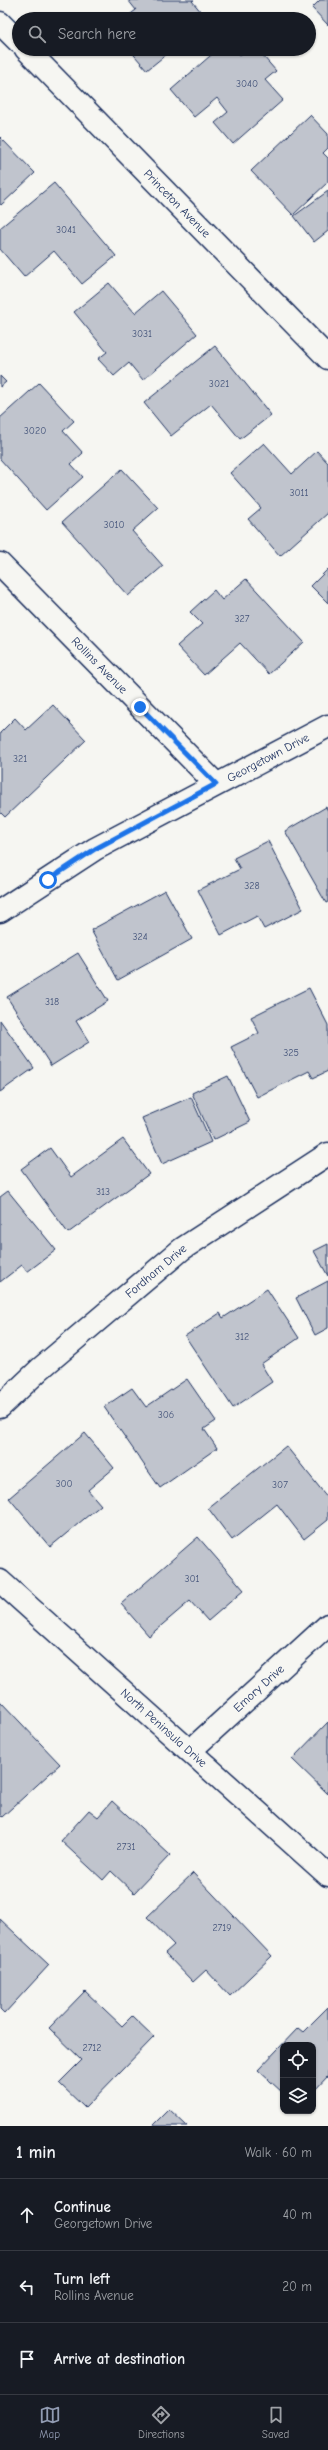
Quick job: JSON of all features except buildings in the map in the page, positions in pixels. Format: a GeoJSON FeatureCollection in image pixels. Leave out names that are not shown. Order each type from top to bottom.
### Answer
{"type":"FeatureCollection","features":[{"type":"Feature","properties":{"kind":"street"},"geometry":{"type":"LineString","coordinates":[[0,23],[12,35]]}},
{"type":"Feature","properties":{"kind":"street","name":"Princeton Avenue"},"geometry":{"type":"LineString","coordinates":[[33,56],[328,358]]}},
{"type":"Feature","properties":{"kind":"street","name":"Rollins Avenue"},"geometry":{"type":"LineString","coordinates":[[0,564],[216,784]]}},
{"type":"Feature","properties":{"kind":"street","name":"Georgetown Drive"},"geometry":{"type":"LineString","coordinates":[[0,911],[95,849],[328,726]]}},
{"type":"Feature","properties":{"kind":"street","name":"Fordham Drive"},"geometry":{"type":"LineString","coordinates":[[0,1408],[40,1369],[182,1249],[328,1154]]}},
{"type":"Feature","properties":{"kind":"street","name":"North Peninsula Drive"},"geometry":{"type":"LineString","coordinates":[[0,1581],[328,1875]]}},
{"type":"Feature","properties":{"kind":"street","name":"Emory Drive"},"geometry":{"type":"LineString","coordinates":[[190,1751],[328,1625]]}},
{"type":"Feature","properties":{"kind":"route"},"geometry":{"type":"LineString","coordinates":[[48,880],[95,849],[216,784],[140,707]]}}]}
